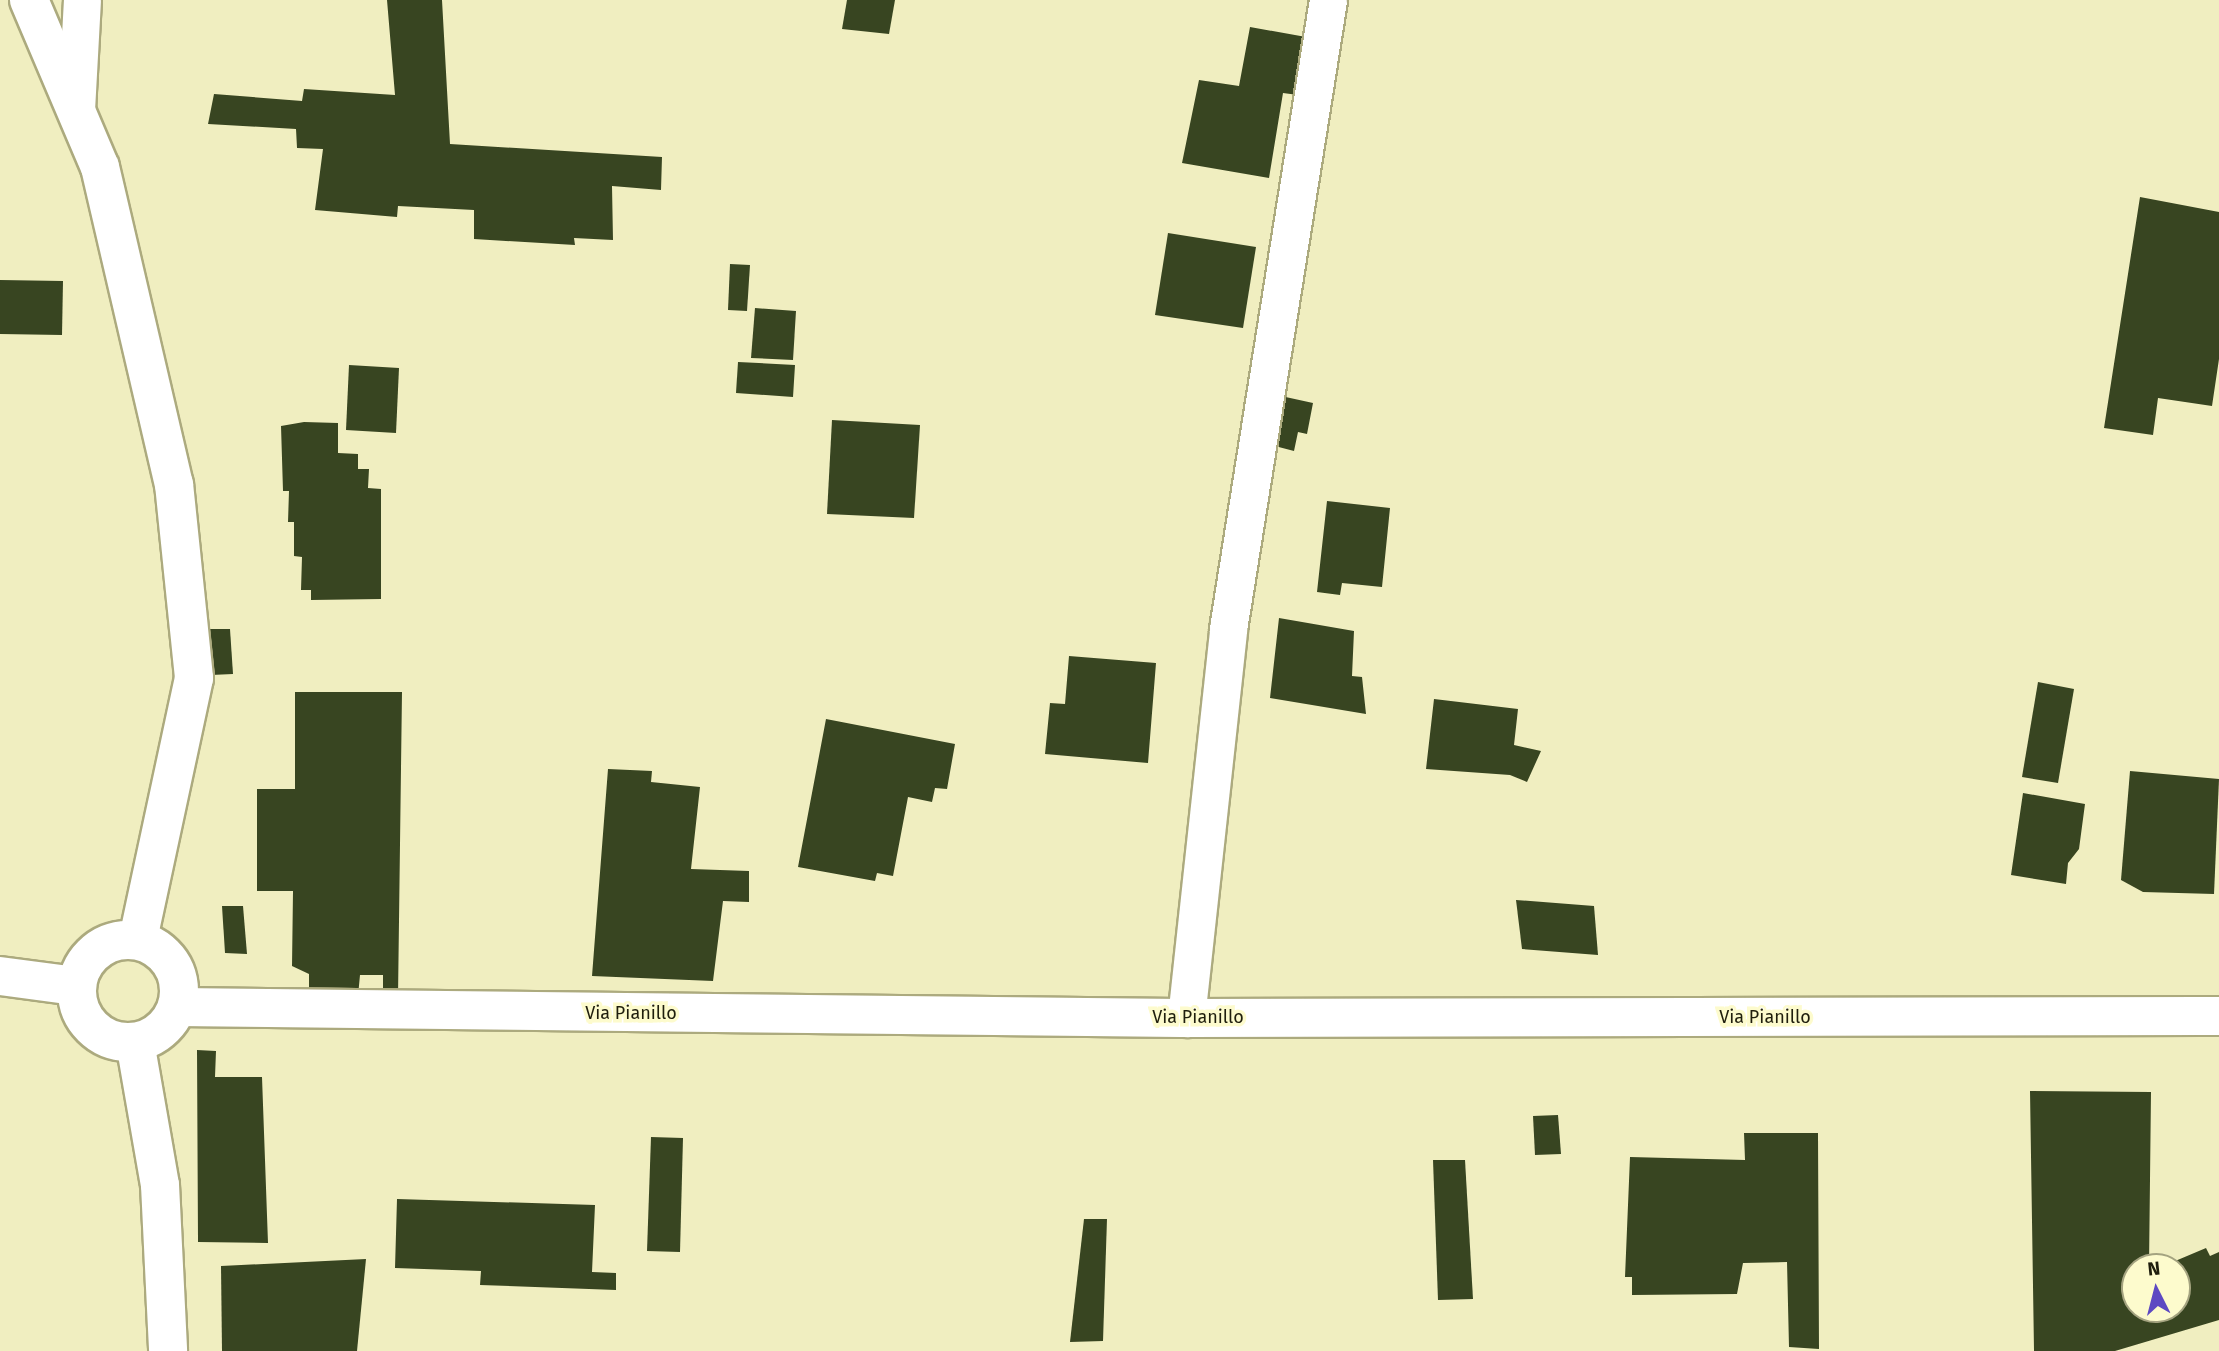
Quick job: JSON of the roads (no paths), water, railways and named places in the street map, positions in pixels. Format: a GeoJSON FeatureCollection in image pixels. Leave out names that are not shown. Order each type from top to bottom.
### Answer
{"type":"FeatureCollection","features":[{"type":"Feature","properties":{"kind":"street"},"geometry":{"type":"LineString","coordinates":[[29,0],[100,167],[141,322],[174,484],[194,678],[138,940]]}},
{"type":"Feature","properties":{"kind":"street"},"geometry":{"type":"LineString","coordinates":[[76,110],[82,0]]}},
{"type":"Feature","properties":{"kind":"street"},"geometry":{"type":"LineString","coordinates":[[1186,1018],[1228,629],[1328,0]]}},
{"type":"Feature","properties":{"kind":"street"},"geometry":{"type":"LineString","coordinates":[[120,940],[138,940],[168,957],[181,990],[178,1007],[162,1031],[135,1042],[92,1028],[76,986],[90,956],[120,940]]}},
{"type":"Feature","properties":{"kind":"street"},"geometry":{"type":"LineString","coordinates":[[0,976],[76,986]]}},
{"type":"Feature","properties":{"kind":"street","name":"Via Pianillo"},"geometry":{"type":"LineString","coordinates":[[178,1007],[1186,1018],[2219,1016]]}},
{"type":"Feature","properties":{"kind":"street"},"geometry":{"type":"LineString","coordinates":[[135,1042],[160,1185],[168,1351]]}}]}
